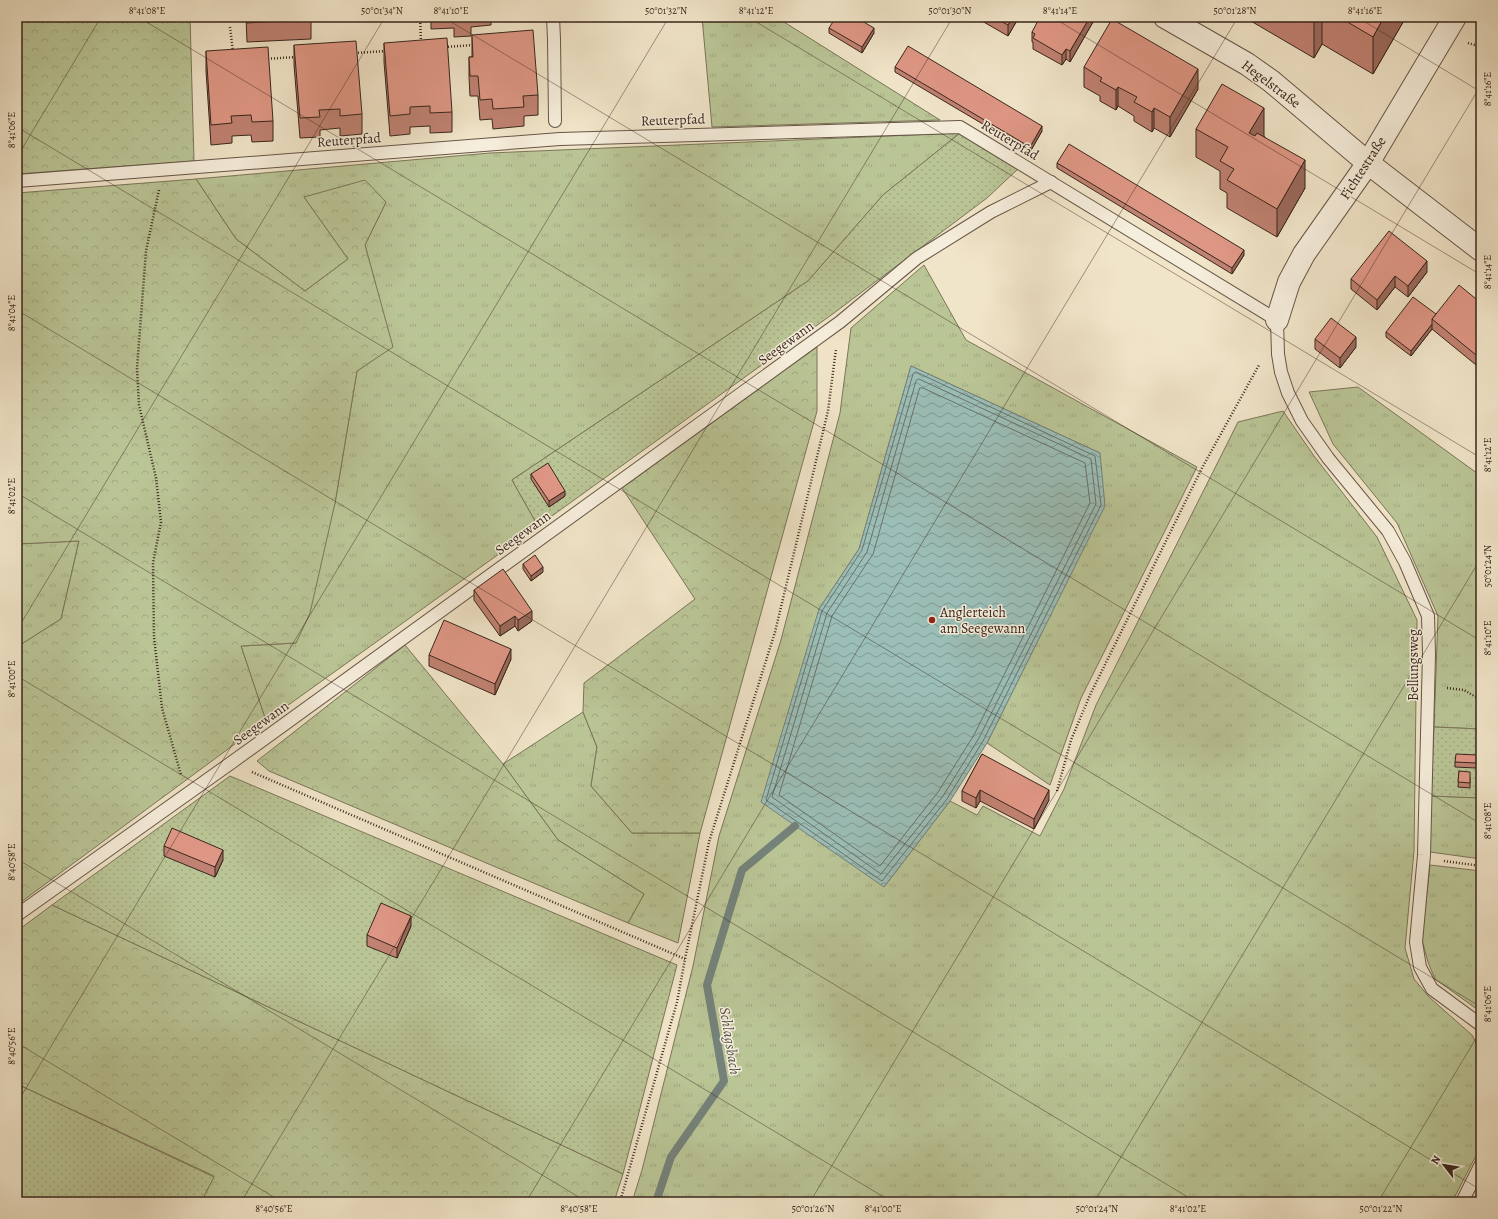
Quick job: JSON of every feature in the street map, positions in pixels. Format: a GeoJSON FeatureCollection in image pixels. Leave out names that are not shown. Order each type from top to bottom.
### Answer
{"type":"FeatureCollection","features":[{"type":"Feature","properties":{"kind":"street","name":"Fichtestraße"},"geometry":{"type":"LineString","coordinates":[[1277,320],[1289,282],[1304,254],[1368,163],[1455,17]]}},
{"type":"Feature","properties":{"kind":"street","name":"Hegelstraße"},"geometry":{"type":"LineString","coordinates":[[1170,18],[1247,64],[1271,81],[1368,163],[1481,250]]}},
{"type":"Feature","properties":{"kind":"lane"},"geometry":{"type":"LineString","coordinates":[[553,17],[555,121]]}},
{"type":"Feature","properties":{"kind":"lane","name":"Reuterpfad"},"geometry":{"type":"LineString","coordinates":[[17,181],[560,139],[960,127],[1277,320]]}},
{"type":"Feature","properties":{"kind":"lane","name":"Seegewann"},"geometry":{"type":"LineString","coordinates":[[17,915],[235,760],[840,322],[917,258],[991,212],[1051,182]]}},
{"type":"Feature","properties":{"kind":"lane","name":"Bellungsweg"},"geometry":{"type":"LineString","coordinates":[[1277,320],[1278,354],[1281,372],[1288,393],[1302,421],[1328,458],[1388,531],[1405,562],[1428,616],[1424,855],[1416,942],[1420,967],[1432,989],[1481,1025]]}},
{"type":"Feature","properties":{"kind":"lane"},"geometry":{"type":"LineString","coordinates":[[1462,1202],[1481,1164]]}},
{"type":"Feature","properties":{"kind":"path"},"geometry":{"type":"LineString","coordinates":[[420,17],[422,48]]}},
{"type":"Feature","properties":{"kind":"path"},"geometry":{"type":"LineString","coordinates":[[230,27],[233,54]]}},
{"type":"Feature","properties":{"kind":"path"},"geometry":{"type":"LineString","coordinates":[[437,47],[476,45]]}},
{"type":"Feature","properties":{"kind":"path"},"geometry":{"type":"LineString","coordinates":[[1474,46],[1481,47]]}},
{"type":"Feature","properties":{"kind":"path"},"geometry":{"type":"LineString","coordinates":[[351,53],[390,50]]}},
{"type":"Feature","properties":{"kind":"path"},"geometry":{"type":"LineString","coordinates":[[257,60],[296,57]]}},
{"type":"Feature","properties":{"kind":"path"},"geometry":{"type":"LineString","coordinates":[[163,170],[146,251],[137,368],[139,406],[156,478],[161,522],[153,563],[154,637],[159,684],[162,708],[186,795]]}},
{"type":"Feature","properties":{"kind":"path"},"geometry":{"type":"LineString","coordinates":[[620,1202],[677,1002],[684,959],[708,842],[777,625],[828,410],[840,322]]}},
{"type":"Feature","properties":{"kind":"path"},"geometry":{"type":"LineString","coordinates":[[1057,791],[1071,740],[1090,695],[1202,468],[1259,364]]}},
{"type":"Feature","properties":{"kind":"path"},"geometry":{"type":"LineString","coordinates":[[1428,686],[1464,690],[1481,700]]}},
{"type":"Feature","properties":{"kind":"path"},"geometry":{"type":"LineString","coordinates":[[235,760],[255,774],[684,959]]}},
{"type":"Feature","properties":{"kind":"path"},"geometry":{"type":"LineString","coordinates":[[1424,855],[1438,861],[1481,866]]}},
{"type":"Feature","properties":{"kind":"green space"},"geometry":{"type":"Polygon","coordinates":[[[17,17],[190,17],[194,161],[17,174],[17,17]]]}},
{"type":"Feature","properties":{"kind":"green space"},"geometry":{"type":"Polygon","coordinates":[[[702,17],[776,17],[940,120],[712,127],[702,17]]]}},
{"type":"Feature","properties":{"kind":"green space"},"geometry":{"type":"Polygon","coordinates":[[[960,133],[883,195],[808,281],[512,480],[538,526],[266,721],[241,646],[296,643],[335,503],[357,371],[392,347],[365,245],[386,202],[304,197],[348,259],[305,291],[236,239],[196,179],[490,153],[960,133]]]}},
{"type":"Feature","properties":{"kind":"green space"},"geometry":{"type":"Polygon","coordinates":[[[960,133],[1019,168],[987,198],[834,313],[538,526],[512,480],[808,281],[883,195],[960,133]]]}},
{"type":"Feature","properties":{"kind":"green space"},"geometry":{"type":"Polygon","coordinates":[[[196,179],[236,239],[305,291],[348,259],[304,197],[365,180],[386,202],[365,245],[393,347],[357,371],[335,503],[310,613],[296,643],[241,646],[266,721],[17,905],[17,647],[61,619],[79,541],[17,544],[17,193],[196,179]]]}},
{"type":"Feature","properties":{"kind":"green space"},"geometry":{"type":"Polygon","coordinates":[[[924,265],[966,340],[1197,467],[1081,698],[1050,785],[987,743],[1043,630],[1100,453],[911,366],[859,549],[819,609],[884,887],[950,801],[977,815],[983,806],[1040,836],[1064,789],[1096,705],[1238,422],[1283,411],[1314,456],[1377,537],[1417,620],[1414,851],[1405,948],[1414,979],[1429,997],[1472,1035],[1481,1052],[1481,1146],[1452,1202],[632,1202],[642,1170],[693,966],[719,836],[781,640],[840,413],[851,328],[924,265]]]}},
{"type":"Feature","properties":{"kind":"green space"},"geometry":{"type":"Polygon","coordinates":[[[817,347],[817,411],[700,833],[632,833],[591,786],[597,747],[583,712],[584,683],[695,599],[622,488],[817,347]]]}},
{"type":"Feature","properties":{"kind":"green space"},"geometry":{"type":"Polygon","coordinates":[[[1358,387],[1481,476],[1481,729],[1434,727],[1438,616],[1397,523],[1333,444],[1309,392],[1358,387]]]}},
{"type":"Feature","properties":{"kind":"green space"},"geometry":{"type":"Polygon","coordinates":[[[79,541],[61,619],[17,647],[17,544],[79,541]]]}},
{"type":"Feature","properties":{"kind":"green space"},"geometry":{"type":"Polygon","coordinates":[[[405,645],[503,764],[558,840],[644,894],[628,923],[269,771],[257,761],[405,645]]]}},
{"type":"Feature","properties":{"kind":"green space"},"geometry":{"type":"Polygon","coordinates":[[[583,712],[597,747],[591,786],[632,833],[700,833],[678,943],[628,923],[644,894],[558,840],[503,764],[583,712]]]}},
{"type":"Feature","properties":{"kind":"green space"},"geometry":{"type":"Polygon","coordinates":[[[1434,727],[1481,729],[1481,798],[1431,796],[1434,727]]]}},
{"type":"Feature","properties":{"kind":"green space"},"geometry":{"type":"Polygon","coordinates":[[[230,776],[677,965],[623,1174],[52,905],[230,776]]]}},
{"type":"Feature","properties":{"kind":"green space"},"geometry":{"type":"Polygon","coordinates":[[[1431,796],[1481,798],[1481,859],[1430,852],[1431,796]]]}},
{"type":"Feature","properties":{"kind":"green space"},"geometry":{"type":"Polygon","coordinates":[[[1430,865],[1481,871],[1481,1012],[1435,979],[1428,962],[1422,940],[1430,865]]]}},
{"type":"Feature","properties":{"kind":"green space"},"geometry":{"type":"Polygon","coordinates":[[[52,905],[623,1174],[614,1202],[201,1202],[214,1176],[17,1084],[17,931],[52,905]]]}},
{"type":"Feature","properties":{"kind":"green space"},"geometry":{"type":"Polygon","coordinates":[[[17,1084],[214,1177],[201,1202],[17,1202],[17,1084]]]}},
{"type":"Feature","properties":{"kind":"water","name":"Anglerteich am Seegewann"},"geometry":{"type":"Polygon","coordinates":[[[911,366],[1100,453],[1105,506],[987,743],[950,801],[884,887],[761,802],[819,609],[859,549],[911,366]]]}},
{"type":"Feature","properties":{"kind":"building"},"geometry":{"type":"Polygon","coordinates":[[[247,17],[311,17],[311,19],[247,23],[247,17]]]}},
{"type":"Feature","properties":{"kind":"building"},"geometry":{"type":"Polygon","coordinates":[[[836,17],[855,17],[874,28],[862,47],[829,28],[836,17]]]}},
{"type":"Feature","properties":{"kind":"building"},"geometry":{"type":"Polygon","coordinates":[[[993,17],[1013,17],[1008,25],[993,17]]]}},
{"type":"Feature","properties":{"kind":"building"},"geometry":{"type":"Polygon","coordinates":[[[1040,17],[1090,17],[1070,51],[1066,49],[1062,55],[1033,38],[1035,34],[1032,32],[1040,17]]]}},
{"type":"Feature","properties":{"kind":"building"},"geometry":{"type":"Polygon","coordinates":[[[1307,17],[1316,17],[1314,21],[1307,17]]]}},
{"type":"Feature","properties":{"kind":"building"},"geometry":{"type":"Polygon","coordinates":[[[1339,17],[1384,17],[1373,37],[1339,17]]]}},
{"type":"Feature","properties":{"kind":"building"},"geometry":{"type":"Polygon","coordinates":[[[1112,19],[1198,69],[1170,117],[1154,108],[1152,112],[1134,102],[1137,97],[1118,87],[1116,90],[1100,81],[1102,78],[1084,67],[1112,19]]]}},
{"type":"Feature","properties":{"kind":"building"},"geometry":{"type":"Polygon","coordinates":[[[533,30],[538,95],[523,96],[524,107],[493,109],[492,99],[480,100],[478,76],[470,76],[469,57],[473,57],[472,35],[533,30]]]}},
{"type":"Feature","properties":{"kind":"building"},"geometry":{"type":"Polygon","coordinates":[[[447,38],[452,112],[430,113],[430,106],[410,107],[410,114],[390,116],[384,43],[447,38]]]}},
{"type":"Feature","properties":{"kind":"building"},"geometry":{"type":"Polygon","coordinates":[[[356,41],[362,114],[340,116],[340,109],[319,110],[320,117],[300,118],[294,45],[356,41]]]}},
{"type":"Feature","properties":{"kind":"building"},"geometry":{"type":"Polygon","coordinates":[[[908,46],[1042,126],[1030,147],[895,67],[908,46]]]}},
{"type":"Feature","properties":{"kind":"building"},"geometry":{"type":"Polygon","coordinates":[[[268,47],[273,121],[252,122],[251,115],[231,116],[232,123],[211,125],[206,51],[268,47]]]}},
{"type":"Feature","properties":{"kind":"building"},"geometry":{"type":"Polygon","coordinates":[[[1222,84],[1264,108],[1249,133],[1255,136],[1257,133],[1305,160],[1277,209],[1227,180],[1234,169],[1220,161],[1228,147],[1196,129],[1222,84]]]}},
{"type":"Feature","properties":{"kind":"building"},"geometry":{"type":"Polygon","coordinates":[[[1069,144],[1244,250],[1232,268],[1057,163],[1069,144]]]}},
{"type":"Feature","properties":{"kind":"building"},"geometry":{"type":"Polygon","coordinates":[[[1389,231],[1427,261],[1408,286],[1395,276],[1377,300],[1351,279],[1389,231]]]}},
{"type":"Feature","properties":{"kind":"building"},"geometry":{"type":"Polygon","coordinates":[[[1459,285],[1481,303],[1481,359],[1432,319],[1459,285]]]}},
{"type":"Feature","properties":{"kind":"building"},"geometry":{"type":"Polygon","coordinates":[[[1413,297],[1436,314],[1432,319],[1432,324],[1411,351],[1386,332],[1413,297]]]}},
{"type":"Feature","properties":{"kind":"building"},"geometry":{"type":"Polygon","coordinates":[[[1331,318],[1356,337],[1340,358],[1315,339],[1331,318]]]}},
{"type":"Feature","properties":{"kind":"building"},"geometry":{"type":"Polygon","coordinates":[[[548,463],[565,491],[549,501],[531,474],[548,463]]]}},
{"type":"Feature","properties":{"kind":"building"},"geometry":{"type":"Polygon","coordinates":[[[535,555],[543,567],[531,576],[523,564],[535,555]]]}},
{"type":"Feature","properties":{"kind":"building"},"geometry":{"type":"Polygon","coordinates":[[[503,569],[532,611],[518,620],[515,616],[500,626],[474,590],[503,569]]]}},
{"type":"Feature","properties":{"kind":"building"},"geometry":{"type":"Polygon","coordinates":[[[444,620],[511,649],[495,684],[429,655],[444,620]]]}},
{"type":"Feature","properties":{"kind":"building"},"geometry":{"type":"Polygon","coordinates":[[[982,754],[1049,790],[1034,819],[980,790],[976,798],[962,791],[982,754]]]}},
{"type":"Feature","properties":{"kind":"building"},"geometry":{"type":"Polygon","coordinates":[[[1456,754],[1477,755],[1476,763],[1455,762],[1456,754]]]}},
{"type":"Feature","properties":{"kind":"building"},"geometry":{"type":"Polygon","coordinates":[[[1459,771],[1470,772],[1470,783],[1458,782],[1459,771]]]}},
{"type":"Feature","properties":{"kind":"building"},"geometry":{"type":"Polygon","coordinates":[[[172,828],[223,850],[215,867],[164,846],[172,828]]]}},
{"type":"Feature","properties":{"kind":"building"},"geometry":{"type":"Polygon","coordinates":[[[381,903],[411,916],[397,948],[367,935],[381,903]]]}},
{"type":"Feature","properties":{"kind":"waterway","name":"Schlagsbach"},"geometry":{"type":"LineString","coordinates":[[656,1202],[671,1157],[724,1081],[707,985],[742,870],[795,826]]}},
{"type":"Feature","properties":{"kind":"place","name":"Anglerteich am Seegewann"},"geometry":{"type":"Point","coordinates":[932,620]}}]}
